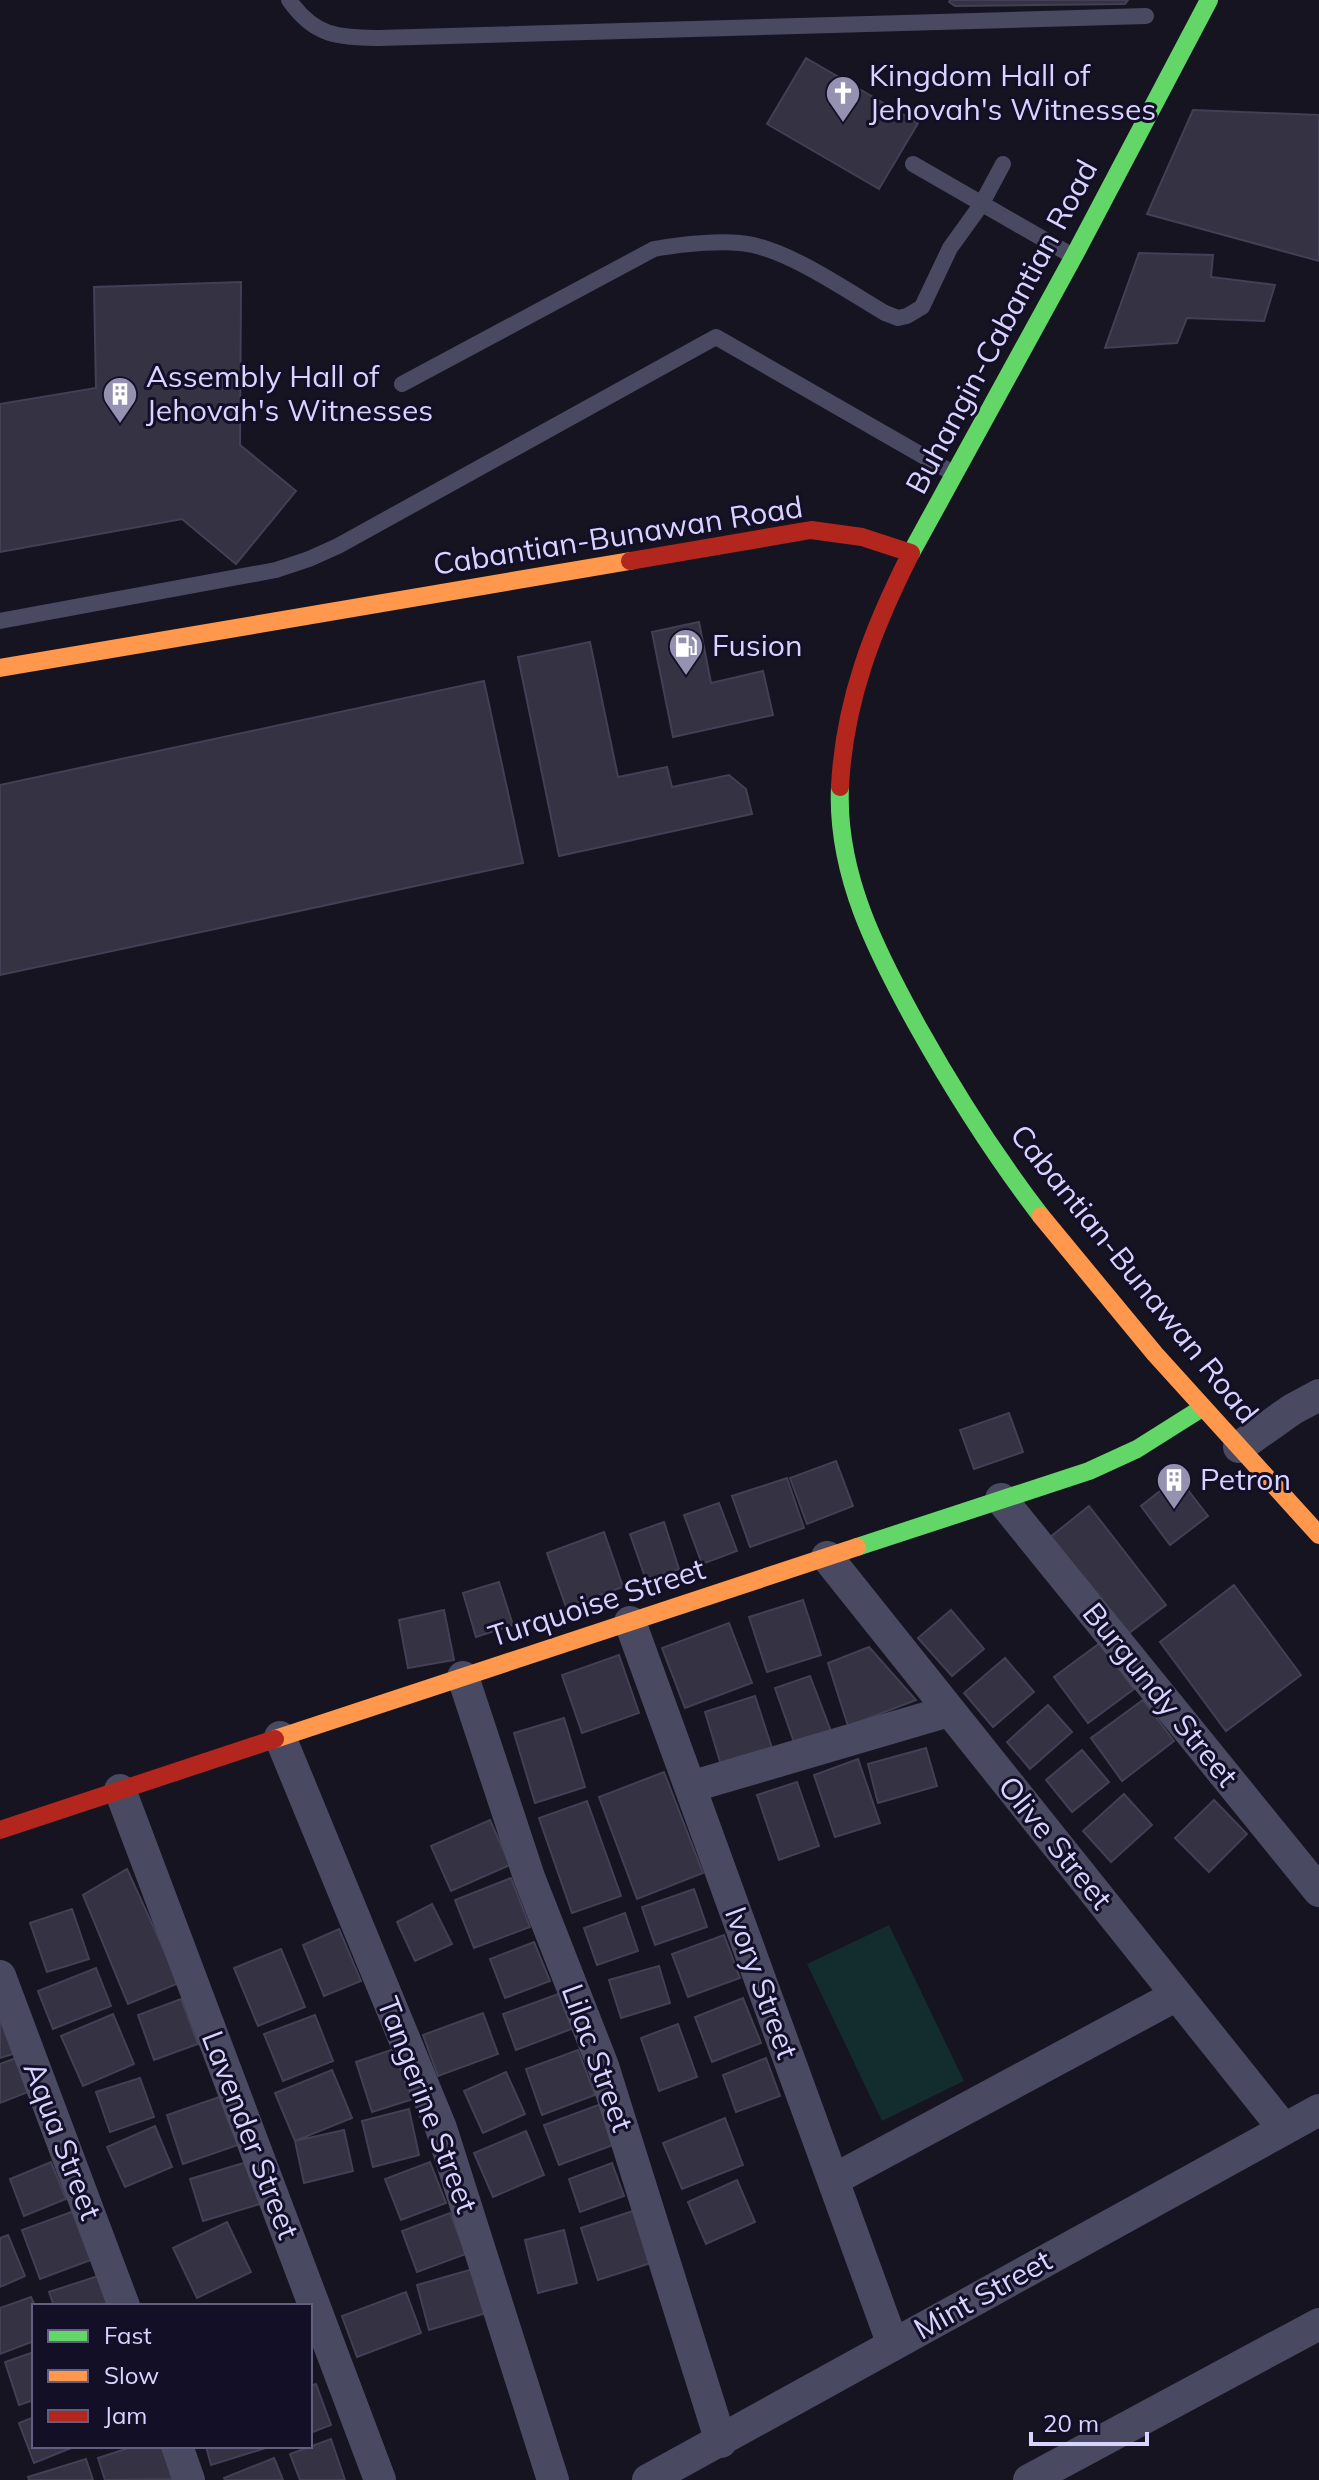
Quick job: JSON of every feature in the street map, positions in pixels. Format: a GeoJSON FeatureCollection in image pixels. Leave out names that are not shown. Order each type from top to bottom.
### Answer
{"type":"FeatureCollection","features":[{"type":"Feature","properties":{"kind":"main road","name":"Buhangin-Cabantian Road"},"geometry":{"type":"LineString","coordinates":[[911,553],[1074,256],[1209,0]]}},
{"type":"Feature","properties":{"kind":"main road","name":"Cabantian-Bunawan Road"},"geometry":{"type":"LineString","coordinates":[[0,668],[811,530],[846,532],[880,539],[911,553],[871,635],[845,723],[841,829],[852,879],[867,923],[898,991],[935,1057],[1001,1162],[1202,1408],[1319,1535]]}},
{"type":"Feature","properties":{"kind":"main road","name":"Turquoise Street"},"geometry":{"type":"LineString","coordinates":[[0,1830],[1110,1462],[1137,1449],[1202,1408]]}},
{"type":"Feature","properties":{"kind":"street"},"geometry":{"type":"LineString","coordinates":[[1239,1447],[1293,1409],[1319,1395]]}},
{"type":"Feature","properties":{"kind":"street","name":"Burgundy Street"},"geometry":{"type":"LineString","coordinates":[[1001,1499],[1319,1891]]}},
{"type":"Feature","properties":{"kind":"street","name":"Olive Street"},"geometry":{"type":"LineString","coordinates":[[827,1557],[1284,2129]]}},
{"type":"Feature","properties":{"kind":"street","name":"Ivory Street"},"geometry":{"type":"LineString","coordinates":[[630,1622],[893,2345]]}},
{"type":"Feature","properties":{"kind":"street","name":"Lilac Street"},"geometry":{"type":"LineString","coordinates":[[463,1677],[529,1877],[603,2066],[721,2442]]}},
{"type":"Feature","properties":{"kind":"street"},"geometry":{"type":"LineString","coordinates":[[690,1787],[949,1711]]}},
{"type":"Feature","properties":{"kind":"street","name":"Tangerine Street"},"geometry":{"type":"LineString","coordinates":[[280,1737],[441,2128],[553,2480]]}},
{"type":"Feature","properties":{"kind":"street","name":"Lavender Street"},"geometry":{"type":"LineString","coordinates":[[120,1790],[380,2480]]}},
{"type":"Feature","properties":{"kind":"street","name":"Aqua Street"},"geometry":{"type":"LineString","coordinates":[[0,1976],[123,2304]]}},
{"type":"Feature","properties":{"kind":"street"},"geometry":{"type":"LineString","coordinates":[[833,2180],[1177,1995]]}},
{"type":"Feature","properties":{"kind":"street","name":"Mint Street"},"geometry":{"type":"LineString","coordinates":[[648,2480],[1319,2110]]}},
{"type":"Feature","properties":{"kind":"street"},"geometry":{"type":"LineString","coordinates":[[1029,2480],[1319,2324]]}},
{"type":"Feature","properties":{"kind":"street"},"geometry":{"type":"LineString","coordinates":[[178,2448],[189,2480]]}},
{"type":"Feature","properties":{"kind":"lane"},"geometry":{"type":"LineString","coordinates":[[289,0],[300,16],[315,29],[340,37],[379,38],[1146,16]]}},
{"type":"Feature","properties":{"kind":"lane"},"geometry":{"type":"LineString","coordinates":[[913,164],[1074,256]]}},
{"type":"Feature","properties":{"kind":"lane"},"geometry":{"type":"LineString","coordinates":[[402,384],[654,249],[687,243],[752,245],[803,265],[885,313],[898,318],[907,316],[922,307],[950,248],[981,205],[1003,164]]}},
{"type":"Feature","properties":{"kind":"lane"},"geometry":{"type":"LineString","coordinates":[[0,621],[244,577],[309,559],[338,546],[716,337],[955,474]]}},
{"type":"Feature","properties":{"kind":"green space"},"geometry":{"type":"Polygon","coordinates":[[[889,1925],[964,2081],[882,2121],[807,1964],[889,1925]]]}},
{"type":"Feature","properties":{"kind":"building"},"geometry":{"type":"Polygon","coordinates":[[[950,0],[1128,0],[1125,4],[955,6],[950,0]]]}},
{"type":"Feature","properties":{"kind":"building","name":"Kingdom Hall of Jehovah's Witnesses"},"geometry":{"type":"Polygon","coordinates":[[[806,58],[918,123],[879,189],[767,124],[806,58]]]}},
{"type":"Feature","properties":{"kind":"building"},"geometry":{"type":"Polygon","coordinates":[[[1193,110],[1319,115],[1319,261],[1147,214],[1193,110]]]}},
{"type":"Feature","properties":{"kind":"building"},"geometry":{"type":"Polygon","coordinates":[[[1139,253],[1213,255],[1211,277],[1275,285],[1264,321],[1187,318],[1177,343],[1105,348],[1139,253]]]}},
{"type":"Feature","properties":{"kind":"building","name":"Assembly Hall of Jehovah's Witnesses"},"geometry":{"type":"Polygon","coordinates":[[[241,282],[240,445],[296,491],[236,564],[182,519],[0,552],[0,404],[96,388],[94,287],[241,282]]]}},
{"type":"Feature","properties":{"kind":"building","name":"Fusion"},"geometry":{"type":"Polygon","coordinates":[[[699,622],[711,683],[763,671],[773,715],[673,737],[652,632],[699,622]]]}},
{"type":"Feature","properties":{"kind":"building"},"geometry":{"type":"Polygon","coordinates":[[[590,642],[618,777],[667,767],[672,787],[729,775],[746,789],[752,814],[559,856],[518,657],[590,642]]]}},
{"type":"Feature","properties":{"kind":"building"},"geometry":{"type":"Polygon","coordinates":[[[484,681],[523,863],[0,975],[0,785],[484,681]]]}},
{"type":"Feature","properties":{"kind":"building"},"geometry":{"type":"Polygon","coordinates":[[[1009,1413],[1023,1452],[974,1469],[960,1430],[1009,1413]]]}},
{"type":"Feature","properties":{"kind":"building"},"geometry":{"type":"Polygon","coordinates":[[[836,1461],[853,1506],[807,1524],[790,1478],[836,1461]]]}},
{"type":"Feature","properties":{"kind":"building","name":"Petron"},"geometry":{"type":"Polygon","coordinates":[[[1178,1477],[1208,1516],[1170,1545],[1141,1506],[1178,1477]]]}},
{"type":"Feature","properties":{"kind":"building"},"geometry":{"type":"Polygon","coordinates":[[[787,1478],[804,1528],[750,1547],[732,1496],[787,1478]]]}},
{"type":"Feature","properties":{"kind":"building"},"geometry":{"type":"Polygon","coordinates":[[[719,1503],[737,1551],[702,1564],[684,1515],[719,1503]]]}},
{"type":"Feature","properties":{"kind":"building"},"geometry":{"type":"Polygon","coordinates":[[[1089,1506],[1166,1605],[1125,1636],[1049,1538],[1089,1506]]]}},
{"type":"Feature","properties":{"kind":"building"},"geometry":{"type":"Polygon","coordinates":[[[664,1522],[679,1569],[646,1580],[630,1534],[664,1522]]]}},
{"type":"Feature","properties":{"kind":"building"},"geometry":{"type":"Polygon","coordinates":[[[604,1532],[623,1587],[566,1607],[547,1553],[604,1532]]]}},
{"type":"Feature","properties":{"kind":"building"},"geometry":{"type":"Polygon","coordinates":[[[499,1582],[513,1625],[476,1637],[463,1593],[499,1582]]]}},
{"type":"Feature","properties":{"kind":"building"},"geometry":{"type":"Polygon","coordinates":[[[1234,1585],[1301,1675],[1226,1731],[1160,1642],[1234,1585]]]}},
{"type":"Feature","properties":{"kind":"building"},"geometry":{"type":"Polygon","coordinates":[[[803,1600],[821,1655],[767,1672],[749,1617],[803,1600]]]}},
{"type":"Feature","properties":{"kind":"building"},"geometry":{"type":"Polygon","coordinates":[[[444,1610],[454,1660],[408,1668],[399,1620],[444,1610]]]}},
{"type":"Feature","properties":{"kind":"building"},"geometry":{"type":"Polygon","coordinates":[[[951,1610],[984,1649],[952,1676],[918,1638],[951,1610]]]}},
{"type":"Feature","properties":{"kind":"building"},"geometry":{"type":"Polygon","coordinates":[[[729,1623],[752,1683],[685,1708],[662,1648],[729,1623]]]}},
{"type":"Feature","properties":{"kind":"building"},"geometry":{"type":"Polygon","coordinates":[[[1100,1643],[1134,1689],[1088,1723],[1054,1677],[1100,1643]]]}},
{"type":"Feature","properties":{"kind":"building"},"geometry":{"type":"Polygon","coordinates":[[[869,1647],[916,1700],[848,1726],[828,1663],[869,1647]]]}},
{"type":"Feature","properties":{"kind":"building"},"geometry":{"type":"Polygon","coordinates":[[[619,1655],[639,1713],[582,1733],[562,1675],[619,1655]]]}},
{"type":"Feature","properties":{"kind":"building"},"geometry":{"type":"Polygon","coordinates":[[[1005,1658],[1034,1692],[993,1727],[964,1693],[1005,1658]]]}},
{"type":"Feature","properties":{"kind":"building"},"geometry":{"type":"Polygon","coordinates":[[[810,1676],[832,1734],[796,1748],[775,1688],[810,1676]]]}},
{"type":"Feature","properties":{"kind":"building"},"geometry":{"type":"Polygon","coordinates":[[[755,1696],[772,1748],[721,1765],[705,1712],[755,1696]]]}},
{"type":"Feature","properties":{"kind":"building"},"geometry":{"type":"Polygon","coordinates":[[[1143,1700],[1174,1741],[1122,1781],[1091,1738],[1143,1700]]]}},
{"type":"Feature","properties":{"kind":"building"},"geometry":{"type":"Polygon","coordinates":[[[1048,1705],[1072,1732],[1030,1769],[1007,1742],[1048,1705]]]}},
{"type":"Feature","properties":{"kind":"building"},"geometry":{"type":"Polygon","coordinates":[[[564,1718],[585,1787],[535,1803],[514,1733],[564,1718]]]}},
{"type":"Feature","properties":{"kind":"building"},"geometry":{"type":"Polygon","coordinates":[[[926,1748],[937,1786],[878,1803],[868,1764],[926,1748]]]}},
{"type":"Feature","properties":{"kind":"building"},"geometry":{"type":"Polygon","coordinates":[[[1082,1750],[1109,1782],[1072,1812],[1046,1780],[1082,1750]]]}},
{"type":"Feature","properties":{"kind":"building"},"geometry":{"type":"Polygon","coordinates":[[[858,1759],[880,1823],[835,1837],[814,1775],[858,1759]]]}},
{"type":"Feature","properties":{"kind":"building"},"geometry":{"type":"Polygon","coordinates":[[[664,1772],[703,1873],[637,1899],[599,1797],[664,1772]]]}},
{"type":"Feature","properties":{"kind":"building"},"geometry":{"type":"Polygon","coordinates":[[[797,1782],[819,1846],[779,1860],[757,1795],[797,1782]]]}},
{"type":"Feature","properties":{"kind":"building"},"geometry":{"type":"Polygon","coordinates":[[[1124,1794],[1152,1825],[1111,1862],[1083,1831],[1124,1794]]]}},
{"type":"Feature","properties":{"kind":"building"},"geometry":{"type":"Polygon","coordinates":[[[1214,1800],[1247,1834],[1209,1872],[1175,1838],[1214,1800]]]}},
{"type":"Feature","properties":{"kind":"building"},"geometry":{"type":"Polygon","coordinates":[[[587,1801],[621,1896],[572,1913],[539,1818],[587,1801]]]}},
{"type":"Feature","properties":{"kind":"building"},"geometry":{"type":"Polygon","coordinates":[[[490,1820],[510,1865],[451,1891],[431,1846],[490,1820]]]}},
{"type":"Feature","properties":{"kind":"building"},"geometry":{"type":"Polygon","coordinates":[[[127,1869],[179,1983],[128,2004],[83,1895],[127,1869]]]}},
{"type":"Feature","properties":{"kind":"building"},"geometry":{"type":"Polygon","coordinates":[[[511,1878],[530,1927],[474,1948],[455,1900],[511,1878]]]}},
{"type":"Feature","properties":{"kind":"building"},"geometry":{"type":"Polygon","coordinates":[[[694,1889],[707,1927],[655,1945],[642,1907],[694,1889]]]}},
{"type":"Feature","properties":{"kind":"building"},"geometry":{"type":"Polygon","coordinates":[[[432,1904],[452,1944],[415,1961],[397,1922],[432,1904]]]}},
{"type":"Feature","properties":{"kind":"building"},"geometry":{"type":"Polygon","coordinates":[[[72,1909],[89,1959],[47,1972],[30,1923],[72,1909]]]}},
{"type":"Feature","properties":{"kind":"building"},"geometry":{"type":"Polygon","coordinates":[[[625,1913],[638,1951],[597,1965],[584,1928],[625,1913]]]}},
{"type":"Feature","properties":{"kind":"building"},"geometry":{"type":"Polygon","coordinates":[[[339,1929],[361,1981],[324,1996],[303,1945],[339,1929]]]}},
{"type":"Feature","properties":{"kind":"building"},"geometry":{"type":"Polygon","coordinates":[[[724,1935],[740,1978],[688,1997],[672,1954],[724,1935]]]}},
{"type":"Feature","properties":{"kind":"building"},"geometry":{"type":"Polygon","coordinates":[[[534,1942],[550,1981],[505,1998],[490,1959],[534,1942]]]}},
{"type":"Feature","properties":{"kind":"building"},"geometry":{"type":"Polygon","coordinates":[[[281,1949],[305,2007],[258,2026],[234,1968],[281,1949]]]}},
{"type":"Feature","properties":{"kind":"building"},"geometry":{"type":"Polygon","coordinates":[[[659,1966],[670,2003],[621,2018],[609,1980],[659,1966]]]}},
{"type":"Feature","properties":{"kind":"building"},"geometry":{"type":"Polygon","coordinates":[[[96,1968],[111,2006],[53,2029],[38,1991],[96,1968]]]}},
{"type":"Feature","properties":{"kind":"building"},"geometry":{"type":"Polygon","coordinates":[[[0,1993],[16,2053],[0,2058],[0,1993]]]}},
{"type":"Feature","properties":{"kind":"building"},"geometry":{"type":"Polygon","coordinates":[[[561,1993],[574,2028],[516,2050],[503,2014],[561,1993]]]}},
{"type":"Feature","properties":{"kind":"building"},"geometry":{"type":"Polygon","coordinates":[[[743,1998],[761,2043],[712,2062],[695,2017],[743,1998]]]}},
{"type":"Feature","properties":{"kind":"building"},"geometry":{"type":"Polygon","coordinates":[[[181,1999],[198,2044],[154,2060],[138,2015],[181,1999]]]}},
{"type":"Feature","properties":{"kind":"building"},"geometry":{"type":"Polygon","coordinates":[[[483,2013],[498,2054],[438,2076],[423,2035],[483,2013]]]}},
{"type":"Feature","properties":{"kind":"building"},"geometry":{"type":"Polygon","coordinates":[[[113,2014],[134,2064],[83,2086],[61,2036],[113,2014]]]}},
{"type":"Feature","properties":{"kind":"building"},"geometry":{"type":"Polygon","coordinates":[[[315,2015],[333,2061],[283,2081],[264,2034],[315,2015]]]}},
{"type":"Feature","properties":{"kind":"building"},"geometry":{"type":"Polygon","coordinates":[[[678,2024],[697,2077],[659,2091],[641,2038],[678,2024]]]}},
{"type":"Feature","properties":{"kind":"building"},"geometry":{"type":"Polygon","coordinates":[[[397,2048],[413,2099],[372,2112],[356,2062],[397,2048]]]}},
{"type":"Feature","properties":{"kind":"building"},"geometry":{"type":"Polygon","coordinates":[[[578,2050],[595,2095],[542,2115],[526,2069],[578,2050]]]}},
{"type":"Feature","properties":{"kind":"building"},"geometry":{"type":"Polygon","coordinates":[[[21,2056],[33,2090],[0,2103],[0,2064],[21,2056]]]}},
{"type":"Feature","properties":{"kind":"building"},"geometry":{"type":"Polygon","coordinates":[[[766,2058],[780,2096],[736,2112],[723,2075],[766,2058]]]}},
{"type":"Feature","properties":{"kind":"building"},"geometry":{"type":"Polygon","coordinates":[[[332,2070],[352,2118],[295,2141],[275,2093],[332,2070]]]}},
{"type":"Feature","properties":{"kind":"building"},"geometry":{"type":"Polygon","coordinates":[[[506,2072],[525,2114],[483,2133],[464,2091],[506,2072]]]}},
{"type":"Feature","properties":{"kind":"building"},"geometry":{"type":"Polygon","coordinates":[[[140,2078],[154,2117],[110,2132],[96,2092],[140,2078]]]}},
{"type":"Feature","properties":{"kind":"building"},"geometry":{"type":"Polygon","coordinates":[[[222,2096],[238,2145],[183,2164],[167,2115],[222,2096]]]}},
{"type":"Feature","properties":{"kind":"building"},"geometry":{"type":"Polygon","coordinates":[[[601,2104],[616,2144],[559,2165],[544,2125],[601,2104]]]}},
{"type":"Feature","properties":{"kind":"building"},"geometry":{"type":"Polygon","coordinates":[[[409,2109],[419,2155],[373,2167],[362,2121],[409,2109]]]}},
{"type":"Feature","properties":{"kind":"building"},"geometry":{"type":"Polygon","coordinates":[[[725,2118],[743,2165],[682,2189],[663,2143],[725,2118]]]}},
{"type":"Feature","properties":{"kind":"building"},"geometry":{"type":"Polygon","coordinates":[[[155,2126],[172,2167],[125,2187],[107,2147],[155,2126]]]}},
{"type":"Feature","properties":{"kind":"building"},"geometry":{"type":"Polygon","coordinates":[[[344,2130],[353,2171],[304,2183],[295,2141],[344,2130]]]}},
{"type":"Feature","properties":{"kind":"building"},"geometry":{"type":"Polygon","coordinates":[[[526,2131],[544,2175],[493,2197],[474,2153],[526,2131]]]}},
{"type":"Feature","properties":{"kind":"building"},"geometry":{"type":"Polygon","coordinates":[[[51,2162],[66,2199],[24,2216],[10,2179],[51,2162]]]}},
{"type":"Feature","properties":{"kind":"building"},"geometry":{"type":"Polygon","coordinates":[[[247,2162],[260,2204],[203,2221],[190,2179],[247,2162]]]}},
{"type":"Feature","properties":{"kind":"building"},"geometry":{"type":"Polygon","coordinates":[[[430,2162],[446,2203],[401,2220],[385,2179],[430,2162]]]}},
{"type":"Feature","properties":{"kind":"building"},"geometry":{"type":"Polygon","coordinates":[[[612,2163],[624,2196],[580,2212],[569,2179],[612,2163]]]}},
{"type":"Feature","properties":{"kind":"building"},"geometry":{"type":"Polygon","coordinates":[[[737,2180],[755,2222],[706,2244],[688,2202],[737,2180]]]}},
{"type":"Feature","properties":{"kind":"building"},"geometry":{"type":"Polygon","coordinates":[[[639,2209],[657,2261],[598,2280],[581,2228],[639,2209]]]}},
{"type":"Feature","properties":{"kind":"building"},"geometry":{"type":"Polygon","coordinates":[[[74,2211],[91,2260],[40,2279],[22,2230],[74,2211]]]}},
{"type":"Feature","properties":{"kind":"building"},"geometry":{"type":"Polygon","coordinates":[[[450,2213],[466,2254],[417,2272],[402,2231],[450,2213]]]}},
{"type":"Feature","properties":{"kind":"building"},"geometry":{"type":"Polygon","coordinates":[[[227,2222],[251,2272],[197,2298],[173,2248],[227,2222]]]}},
{"type":"Feature","properties":{"kind":"building"},"geometry":{"type":"Polygon","coordinates":[[[564,2230],[577,2283],[538,2293],[525,2240],[564,2230]]]}},
{"type":"Feature","properties":{"kind":"building"},"geometry":{"type":"Polygon","coordinates":[[[8,2235],[25,2276],[0,2287],[0,2238],[8,2235]]]}},
{"type":"Feature","properties":{"kind":"building"},"geometry":{"type":"Polygon","coordinates":[[[480,2267],[493,2311],[429,2330],[417,2285],[480,2267]]]}},
{"type":"Feature","properties":{"kind":"building"},"geometry":{"type":"Polygon","coordinates":[[[98,2276],[107,2304],[53,2304],[49,2292],[98,2276]]]}},
{"type":"Feature","properties":{"kind":"building"},"geometry":{"type":"Polygon","coordinates":[[[406,2292],[421,2333],[357,2357],[342,2316],[406,2292]]]}},
{"type":"Feature","properties":{"kind":"building"},"geometry":{"type":"Polygon","coordinates":[[[31,2297],[34,2304],[32,2342],[0,2354],[0,2308],[31,2297]]]}},
{"type":"Feature","properties":{"kind":"building"},"geometry":{"type":"Polygon","coordinates":[[[32,2353],[32,2401],[19,2405],[5,2362],[32,2353]]]}},
{"type":"Feature","properties":{"kind":"building"},"geometry":{"type":"Polygon","coordinates":[[[316,2384],[331,2425],[312,2432],[312,2385],[316,2384]]]}},
{"type":"Feature","properties":{"kind":"building"},"geometry":{"type":"Polygon","coordinates":[[[32,2418],[32,2448],[71,2448],[34,2463],[19,2423],[32,2418]]]}},
{"type":"Feature","properties":{"kind":"building"},"geometry":{"type":"Polygon","coordinates":[[[331,2439],[345,2480],[300,2480],[290,2454],[331,2439]]]}},
{"type":"Feature","properties":{"kind":"building"},"geometry":{"type":"Polygon","coordinates":[[[129,2448],[163,2448],[172,2479],[105,2480],[98,2458],[129,2448]]]}},
{"type":"Feature","properties":{"kind":"building"},"geometry":{"type":"Polygon","coordinates":[[[207,2448],[266,2448],[211,2465],[207,2448]]]}},
{"type":"Feature","properties":{"kind":"building"},"geometry":{"type":"Polygon","coordinates":[[[274,2458],[283,2480],[224,2478],[274,2458]]]}},
{"type":"Feature","properties":{"kind":"building"},"geometry":{"type":"Polygon","coordinates":[[[86,2459],[93,2480],[29,2480],[28,2477],[86,2459]]]}},
{"type":"Feature","properties":{"kind":"traffic: fast"},"geometry":{"type":"LineString","coordinates":[[911,553],[1074,256],[1209,0]]}},
{"type":"Feature","properties":{"kind":"traffic: fast"},"geometry":{"type":"LineString","coordinates":[[840,787],[845,851],[852,882],[874,941],[946,1076],[1041,1216]]}},
{"type":"Feature","properties":{"kind":"traffic: fast"},"geometry":{"type":"LineString","coordinates":[[857,1547],[1089,1471],[1137,1449],[1202,1408]]}},
{"type":"Feature","properties":{"kind":"traffic: slow"},"geometry":{"type":"LineString","coordinates":[[0,668],[630,561]]}},
{"type":"Feature","properties":{"kind":"traffic: slow"},"geometry":{"type":"LineString","coordinates":[[1041,1216],[1155,1354],[1319,1535]]}},
{"type":"Feature","properties":{"kind":"traffic: slow"},"geometry":{"type":"LineString","coordinates":[[275,1739],[857,1547]]}},
{"type":"Feature","properties":{"kind":"traffic: jam"},"geometry":{"type":"LineString","coordinates":[[630,561],[811,530],[862,537],[911,553],[884,609],[854,695],[847,725],[840,787]]}},
{"type":"Feature","properties":{"kind":"traffic: jam"},"geometry":{"type":"LineString","coordinates":[[0,1830],[275,1739]]}},
{"type":"Feature","properties":{"kind":"place","name":"Kingdom Hall of Jehovah's Witnesses"},"geometry":{"type":"Point","coordinates":[843,124]}},
{"type":"Feature","properties":{"kind":"place","name":"Assembly Hall of Jehovah's Witnesses"},"geometry":{"type":"Point","coordinates":[120,425]}},
{"type":"Feature","properties":{"kind":"place","name":"Fusion"},"geometry":{"type":"Point","coordinates":[686,677]}},
{"type":"Feature","properties":{"kind":"place","name":"Petron"},"geometry":{"type":"Point","coordinates":[1174,1511]}}]}
